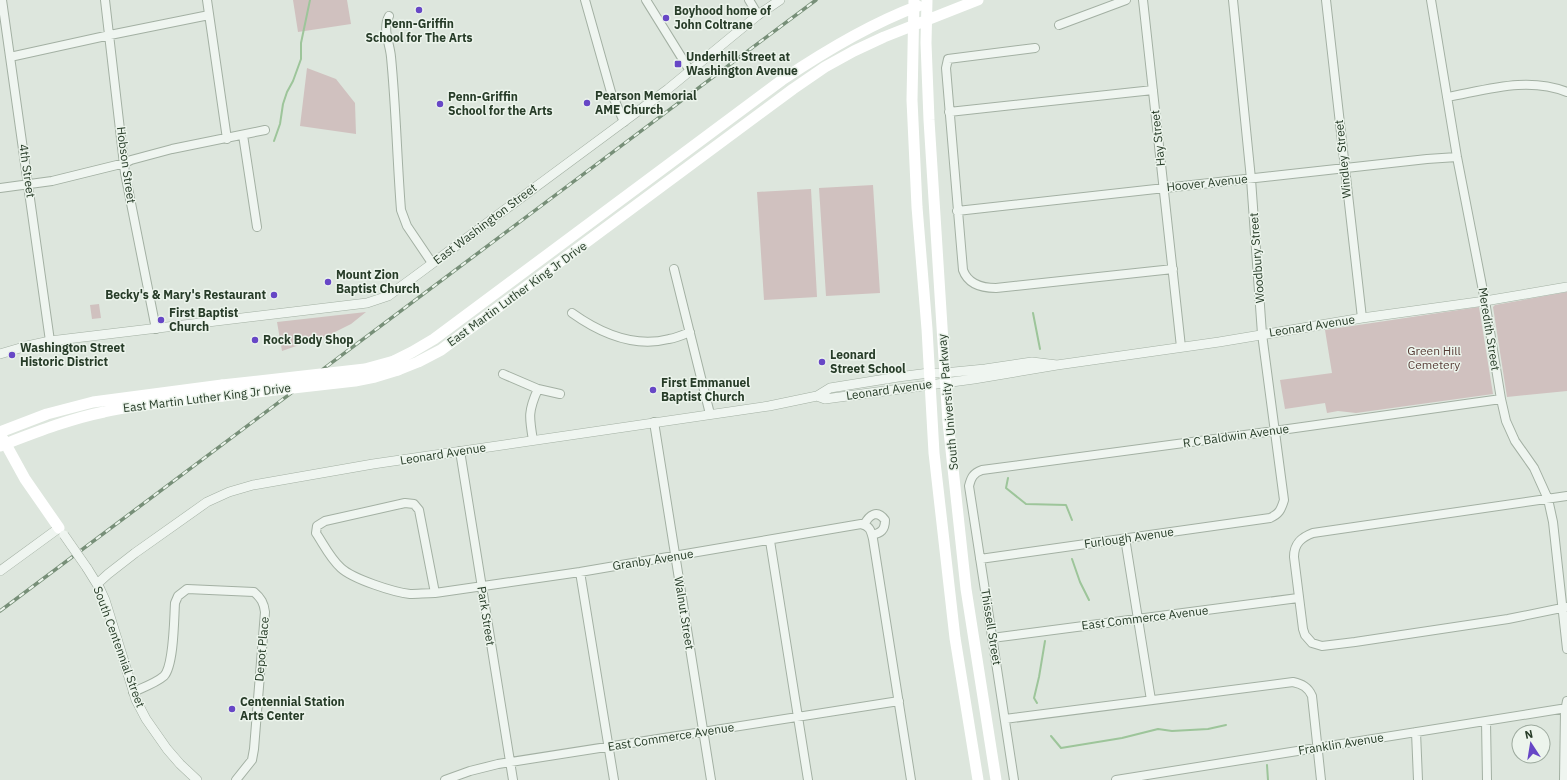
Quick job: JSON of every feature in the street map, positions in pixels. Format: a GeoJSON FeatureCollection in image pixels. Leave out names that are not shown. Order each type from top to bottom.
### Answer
{"type":"FeatureCollection","features":[{"type":"Feature","properties":{"kind":"main road","name":"East Martin Luther King Jr Drive"},"geometry":{"type":"LineString","coordinates":[[3,445],[59,424],[103,412],[222,391],[418,362],[441,350],[825,67],[884,37],[978,0]]}},
{"type":"Feature","properties":{"kind":"main road","name":"East Martin Luther King Jr Drive"},"geometry":{"type":"LineString","coordinates":[[396,365],[412,352],[434,339],[782,80],[833,47],[862,31],[914,4],[929,1]]}},
{"type":"Feature","properties":{"kind":"main road","name":"South University Parkway"},"geometry":{"type":"LineString","coordinates":[[929,1],[926,21],[929,128],[945,378],[966,589],[996,780]]}},
{"type":"Feature","properties":{"kind":"main road","name":"South University Parkway"},"geometry":{"type":"LineString","coordinates":[[914,4],[912,100],[917,207],[934,454],[955,638],[978,780]]}},
{"type":"Feature","properties":{"kind":"main road","name":"East Martin Luther King Jr Drive"},"geometry":{"type":"LineString","coordinates":[[0,432],[47,414],[94,402],[222,391]]}},
{"type":"Feature","properties":{"kind":"main road"},"geometry":{"type":"LineString","coordinates":[[0,432],[3,445],[62,532]]}},
{"type":"Feature","properties":{"kind":"street","name":"4th Street"},"geometry":{"type":"LineString","coordinates":[[2,0],[50,341]]}},
{"type":"Feature","properties":{"kind":"street","name":"Hobson Street"},"geometry":{"type":"LineString","coordinates":[[105,0],[125,172],[156,329]]}},
{"type":"Feature","properties":{"kind":"street"},"geometry":{"type":"LineString","coordinates":[[207,0],[227,139]]}},
{"type":"Feature","properties":{"kind":"street"},"geometry":{"type":"LineString","coordinates":[[585,0],[611,92],[624,122]]}},
{"type":"Feature","properties":{"kind":"street"},"geometry":{"type":"LineString","coordinates":[[646,0],[690,72]]}},
{"type":"Feature","properties":{"kind":"street"},"geometry":{"type":"LineString","coordinates":[[749,0],[758,15]]}},
{"type":"Feature","properties":{"kind":"street","name":"East Washington Street"},"geometry":{"type":"LineString","coordinates":[[0,354],[50,341],[374,302],[388,296],[624,122],[690,72],[758,15],[780,0]]}},
{"type":"Feature","properties":{"kind":"street"},"geometry":{"type":"LineString","coordinates":[[1059,24],[1126,0]]}},
{"type":"Feature","properties":{"kind":"street","name":"Hay Street"},"geometry":{"type":"LineString","coordinates":[[1142,0],[1182,348]]}},
{"type":"Feature","properties":{"kind":"street","name":"Woodbury Street"},"geometry":{"type":"LineString","coordinates":[[1233,0],[1251,178],[1262,334],[1284,500],[1278,514]]}},
{"type":"Feature","properties":{"kind":"street","name":"Windley Street"},"geometry":{"type":"LineString","coordinates":[[1326,0],[1362,318]]}},
{"type":"Feature","properties":{"kind":"street","name":"Meredith Street"},"geometry":{"type":"LineString","coordinates":[[1430,0],[1457,157],[1485,301],[1500,399],[1506,421],[1515,441],[1534,468],[1548,499],[1553,522],[1565,608],[1567,649]]}},
{"type":"Feature","properties":{"kind":"street"},"geometry":{"type":"LineString","coordinates":[[10,57],[209,15]]}},
{"type":"Feature","properties":{"kind":"street"},"geometry":{"type":"LineString","coordinates":[[389,16],[386,21],[386,28],[391,56],[401,210],[407,226],[432,263]]}},
{"type":"Feature","properties":{"kind":"street"},"geometry":{"type":"LineString","coordinates":[[1035,48],[948,59],[946,68],[957,211],[963,270],[966,276],[982,287],[996,288],[1173,269]]}},
{"type":"Feature","properties":{"kind":"street"},"geometry":{"type":"LineString","coordinates":[[1447,97],[1509,86],[1530,84],[1561,89],[1567,92]]}},
{"type":"Feature","properties":{"kind":"street"},"geometry":{"type":"LineString","coordinates":[[949,112],[1153,90]]}},
{"type":"Feature","properties":{"kind":"street"},"geometry":{"type":"LineString","coordinates":[[0,188],[52,181],[125,163],[130,160],[172,149],[227,139],[265,130]]}},
{"type":"Feature","properties":{"kind":"street"},"geometry":{"type":"LineString","coordinates":[[243,135],[257,227]]}},
{"type":"Feature","properties":{"kind":"street","name":"Hoover Avenue"},"geometry":{"type":"LineString","coordinates":[[957,211],[1251,178],[1457,157]]}},
{"type":"Feature","properties":{"kind":"street"},"geometry":{"type":"LineString","coordinates":[[674,269],[710,414]]}},
{"type":"Feature","properties":{"kind":"street","name":"Leonard Avenue"},"geometry":{"type":"LineString","coordinates":[[817,396],[825,399],[930,384],[945,378],[1182,348],[1362,318],[1485,301],[1567,287]]}},
{"type":"Feature","properties":{"kind":"street"},"geometry":{"type":"LineString","coordinates":[[572,313],[582,320],[609,333],[635,342],[668,340],[690,332]]}},
{"type":"Feature","properties":{"kind":"street","name":"Leonard Avenue"},"geometry":{"type":"LineString","coordinates":[[97,584],[135,553],[207,502],[229,492],[263,482],[533,440],[769,406],[817,396],[830,388],[929,373],[945,378]]}},
{"type":"Feature","properties":{"kind":"street"},"geometry":{"type":"LineString","coordinates":[[503,374],[538,389],[560,394]]}},
{"type":"Feature","properties":{"kind":"street"},"geometry":{"type":"LineString","coordinates":[[533,440],[529,415],[530,406],[538,389]]}},
{"type":"Feature","properties":{"kind":"street","name":"R C Baldwin Avenue"},"geometry":{"type":"LineString","coordinates":[[973,475],[982,470],[1500,399]]}},
{"type":"Feature","properties":{"kind":"street","name":"Walnut Street"},"geometry":{"type":"LineString","coordinates":[[654,422],[711,780]]}},
{"type":"Feature","properties":{"kind":"street","name":"Park Street"},"geometry":{"type":"LineString","coordinates":[[460,451],[513,780]]}},
{"type":"Feature","properties":{"kind":"street","name":"Thissell Street"},"geometry":{"type":"LineString","coordinates":[[973,475],[969,486],[1014,780]]}},
{"type":"Feature","properties":{"kind":"street"},"geometry":{"type":"LineString","coordinates":[[1565,608],[1514,618],[1322,646],[1312,643],[1305,635],[1298,598],[1294,557],[1295,546],[1302,537],[1313,533],[1567,496]]}},
{"type":"Feature","properties":{"kind":"street","name":"Granby Avenue"},"geometry":{"type":"LineString","coordinates":[[434,593],[421,517],[419,510],[414,504],[405,504],[325,521],[318,526],[316,533],[331,556],[342,569],[357,578],[382,587],[409,594],[434,593],[580,572],[770,540],[868,529],[899,701]]}},
{"type":"Feature","properties":{"kind":"street","name":"Furlough Avenue"},"geometry":{"type":"LineString","coordinates":[[980,559],[1270,518],[1278,514]]}},
{"type":"Feature","properties":{"kind":"street"},"geometry":{"type":"LineString","coordinates":[[0,571],[62,532]]}},
{"type":"Feature","properties":{"kind":"street","name":"South Centennial Street"},"geometry":{"type":"LineString","coordinates":[[62,532],[97,584],[105,600],[133,692],[142,712],[158,736],[180,764],[197,780]]}},
{"type":"Feature","properties":{"kind":"street"},"geometry":{"type":"LineString","coordinates":[[1125,538],[1151,700]]}},
{"type":"Feature","properties":{"kind":"street"},"geometry":{"type":"LineString","coordinates":[[770,540],[808,780]]}},
{"type":"Feature","properties":{"kind":"street"},"geometry":{"type":"LineString","coordinates":[[580,572],[614,780]]}},
{"type":"Feature","properties":{"kind":"street","name":"Depot Place"},"geometry":{"type":"LineString","coordinates":[[133,692],[163,677],[168,671],[171,657],[175,603],[182,591],[192,588],[254,592],[260,597],[264,605],[265,612],[254,749],[252,760],[236,780]]}},
{"type":"Feature","properties":{"kind":"street","name":"East Commerce Avenue"},"geometry":{"type":"LineString","coordinates":[[992,638],[1298,598]]}},
{"type":"Feature","properties":{"kind":"street"},"geometry":{"type":"LineString","coordinates":[[1005,720],[1293,682],[1307,687],[1312,696],[1321,780]]}},
{"type":"Feature","properties":{"kind":"street"},"geometry":{"type":"LineString","coordinates":[[899,701],[911,780]]}},
{"type":"Feature","properties":{"kind":"street","name":"East Commerce Avenue"},"geometry":{"type":"LineString","coordinates":[[445,780],[470,771],[510,762],[899,701]]}},
{"type":"Feature","properties":{"kind":"street"},"geometry":{"type":"LineString","coordinates":[[1564,780],[1565,712],[1567,708],[1567,701]]}},
{"type":"Feature","properties":{"kind":"street","name":"Franklin Avenue"},"geometry":{"type":"LineString","coordinates":[[1116,780],[1567,708]]}},
{"type":"Feature","properties":{"kind":"street"},"geometry":{"type":"LineString","coordinates":[[1486,721],[1486,780]]}},
{"type":"Feature","properties":{"kind":"street"},"geometry":{"type":"LineString","coordinates":[[1416,732],[1418,780]]}},
{"type":"Feature","properties":{"kind":"green space"},"geometry":{"type":"Polygon","coordinates":[[[293,0],[347,0],[351,24],[298,32],[293,0]]]}},
{"type":"Feature","properties":{"kind":"green space"},"geometry":{"type":"Polygon","coordinates":[[[307,68],[336,79],[355,103],[356,134],[300,126],[307,68]]]}},
{"type":"Feature","properties":{"kind":"green space"},"geometry":{"type":"Polygon","coordinates":[[[873,185],[880,293],[826,296],[819,188],[873,185]]]}},
{"type":"Feature","properties":{"kind":"green space"},"geometry":{"type":"Polygon","coordinates":[[[811,189],[817,297],[764,300],[757,192],[811,189]]]}},
{"type":"Feature","properties":{"kind":"green space"},"geometry":{"type":"Polygon","coordinates":[[[1567,292],[1567,391],[1507,397],[1493,307],[1495,305],[1567,292]]]}},
{"type":"Feature","properties":{"kind":"green space"},"geometry":{"type":"Polygon","coordinates":[[[99,304],[101,318],[92,319],[90,305],[99,304]]]}},
{"type":"Feature","properties":{"kind":"green space","name":"Green Hill Cemetery"},"geometry":{"type":"Polygon","coordinates":[[[1479,307],[1493,394],[1356,413],[1338,411],[1327,413],[1325,403],[1285,409],[1280,380],[1332,373],[1325,330],[1479,307]]]}},
{"type":"Feature","properties":{"kind":"green space"},"geometry":{"type":"Polygon","coordinates":[[[366,312],[351,324],[323,338],[319,337],[282,351],[277,322],[366,312]]]}},
{"type":"Feature","properties":{"kind":"waterway"},"geometry":{"type":"LineString","coordinates":[[274,141],[280,124],[283,104],[301,59],[301,43],[310,0]]}},
{"type":"Feature","properties":{"kind":"waterway"},"geometry":{"type":"LineString","coordinates":[[1033,313],[1040,349]]}},
{"type":"Feature","properties":{"kind":"waterway"},"geometry":{"type":"LineString","coordinates":[[1008,478],[1006,488],[1026,504],[1066,505],[1072,520]]}},
{"type":"Feature","properties":{"kind":"waterway"},"geometry":{"type":"LineString","coordinates":[[1072,559],[1080,582],[1089,600]]}},
{"type":"Feature","properties":{"kind":"waterway"},"geometry":{"type":"LineString","coordinates":[[1037,703],[1034,698],[1045,641]]}},
{"type":"Feature","properties":{"kind":"waterway"},"geometry":{"type":"LineString","coordinates":[[1051,736],[1061,748],[1122,738],[1158,729],[1172,731],[1208,729],[1226,725]]}},
{"type":"Feature","properties":{"kind":"waterway"},"geometry":{"type":"LineString","coordinates":[[1267,765],[1268,780]]}},
{"type":"Feature","properties":{"kind":"railway"},"geometry":{"type":"LineString","coordinates":[[0,611],[816,0]]}},
{"type":"Feature","properties":{"kind":"place","name":"Penn-Griffin School for The Arts"},"geometry":{"type":"Point","coordinates":[419,10]}},
{"type":"Feature","properties":{"kind":"place","name":"Boyhood home of John Coltrane"},"geometry":{"type":"Point","coordinates":[666,18]}},
{"type":"Feature","properties":{"kind":"place","name":"Underhill Street at Washington Avenue"},"geometry":{"type":"Point","coordinates":[678,64]}},
{"type":"Feature","properties":{"kind":"place","name":"Pearson Memorial AME Church"},"geometry":{"type":"Point","coordinates":[587,103]}},
{"type":"Feature","properties":{"kind":"place","name":"Penn-Griffin School for the Arts"},"geometry":{"type":"Point","coordinates":[440,104]}},
{"type":"Feature","properties":{"kind":"place","name":"Mount Zion Baptist Church"},"geometry":{"type":"Point","coordinates":[328,282]}},
{"type":"Feature","properties":{"kind":"place","name":"Becky's & Mary's Restaurant"},"geometry":{"type":"Point","coordinates":[274,295]}},
{"type":"Feature","properties":{"kind":"place","name":"First Baptist Church"},"geometry":{"type":"Point","coordinates":[161,320]}},
{"type":"Feature","properties":{"kind":"place","name":"Rock Body Shop"},"geometry":{"type":"Point","coordinates":[255,340]}},
{"type":"Feature","properties":{"kind":"place","name":"Washington Street Historic District"},"geometry":{"type":"Point","coordinates":[12,355]}},
{"type":"Feature","properties":{"kind":"place","name":"Leonard Street School"},"geometry":{"type":"Point","coordinates":[822,362]}},
{"type":"Feature","properties":{"kind":"place","name":"First Emmanuel Baptist Church"},"geometry":{"type":"Point","coordinates":[653,390]}},
{"type":"Feature","properties":{"kind":"place","name":"Centennial Station Arts Center"},"geometry":{"type":"Point","coordinates":[232,709]}}]}
